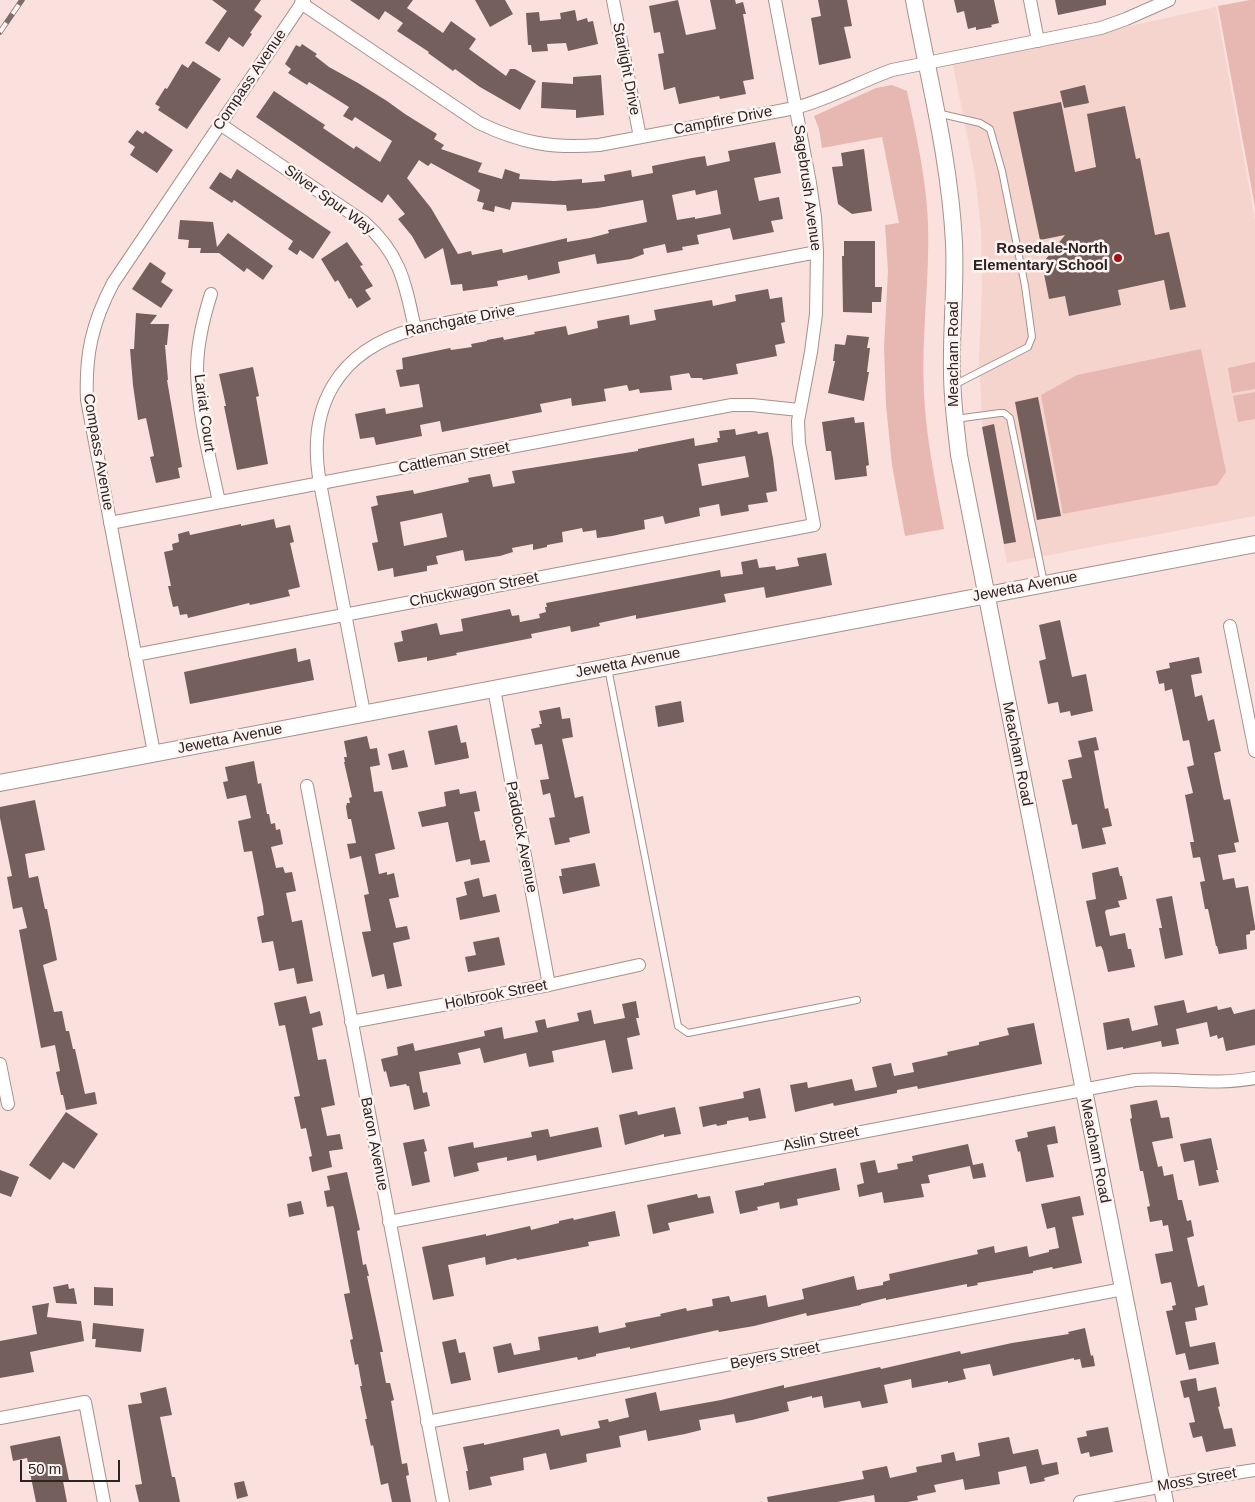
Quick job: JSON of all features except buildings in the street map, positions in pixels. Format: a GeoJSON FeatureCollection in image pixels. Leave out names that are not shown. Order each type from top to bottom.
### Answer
{"type":"FeatureCollection","features":[{"type":"Feature","properties":{"kind":"street","name":"Starlight Drive"},"geometry":{"type":"LineString","coordinates":[[613,0],[640,137]]}},
{"type":"Feature","properties":{"kind":"street","name":"Sagebrush Avenue"},"geometry":{"type":"LineString","coordinates":[[774,0],[815,217],[818,252],[816,314],[811,352],[799,410],[799,443],[814,525]]}},
{"type":"Feature","properties":{"kind":"street","name":"Meacham Road"},"geometry":{"type":"LineString","coordinates":[[914,0],[951,201],[954,243],[952,386],[959,455],[1163,1494]]}},
{"type":"Feature","properties":{"kind":"street"},"geometry":{"type":"LineString","coordinates":[[1030,0],[1038,41]]}},
{"type":"Feature","properties":{"kind":"street","name":"Campfire Drive"},"geometry":{"type":"LineString","coordinates":[[302,2],[479,123],[525,142],[575,147],[599,145],[795,108],[819,101],[869,78],[892,70],[1101,28],[1169,0]]}},
{"type":"Feature","properties":{"kind":"street","name":"Compass Avenue"},"geometry":{"type":"LineString","coordinates":[[154,753],[87,400],[88,350],[102,304],[113,282],[302,2]]}},
{"type":"Feature","properties":{"kind":"street","name":"Silver Spur Way"},"geometry":{"type":"LineString","coordinates":[[220,124],[364,222],[378,235],[400,268],[406,286],[415,329]]}},
{"type":"Feature","properties":{"kind":"street","name":"Ranchgate Drive"},"geometry":{"type":"LineString","coordinates":[[364,713],[320,483],[316,450],[317,429],[322,408],[331,389],[343,371],[358,356],[375,344],[415,329],[818,252]]}},
{"type":"Feature","properties":{"kind":"street","name":"Lariat Court"},"geometry":{"type":"LineString","coordinates":[[211,294],[199,343],[197,368],[198,395],[218,502]]}},
{"type":"Feature","properties":{"kind":"street","name":"Cattleman Street"},"geometry":{"type":"LineString","coordinates":[[110,523],[732,405],[799,410]]}},
{"type":"Feature","properties":{"kind":"street","name":"Chuckwagon Street"},"geometry":{"type":"LineString","coordinates":[[135,655],[814,525]]}},
{"type":"Feature","properties":{"kind":"street","name":"Jewetta Avenue"},"geometry":{"type":"LineString","coordinates":[[0,782],[1255,544]]}},
{"type":"Feature","properties":{"kind":"street"},"geometry":{"type":"LineString","coordinates":[[1230,626],[1255,751]]}},
{"type":"Feature","properties":{"kind":"street","name":"Paddock Avenue"},"geometry":{"type":"LineString","coordinates":[[494,688],[549,985]]}},
{"type":"Feature","properties":{"kind":"street","name":"Baron Avenue"},"geometry":{"type":"LineString","coordinates":[[307,786],[443,1502]]}},
{"type":"Feature","properties":{"kind":"street","name":"Holbrook Street"},"geometry":{"type":"LineString","coordinates":[[351,1022],[549,985],[639,965]]}},
{"type":"Feature","properties":{"kind":"street"},"geometry":{"type":"LineString","coordinates":[[0,1064],[8,1104]]}},
{"type":"Feature","properties":{"kind":"street","name":"Aslin Street"},"geometry":{"type":"LineString","coordinates":[[389,1222],[1134,1080],[1157,1078],[1230,1082],[1255,1078]]}},
{"type":"Feature","properties":{"kind":"street","name":"Beyers Street"},"geometry":{"type":"LineString","coordinates":[[427,1422],[1123,1289]]}},
{"type":"Feature","properties":{"kind":"street"},"geometry":{"type":"LineString","coordinates":[[0,1418],[85,1402],[104,1502]]}},
{"type":"Feature","properties":{"kind":"street","name":"Moss Street"},"geometry":{"type":"LineString","coordinates":[[1080,1502],[1163,1494],[1222,1475],[1255,1470]]}},
{"type":"Feature","properties":{"kind":"lane"},"geometry":{"type":"LineString","coordinates":[[936,113],[980,123],[990,129],[1002,171],[1025,286],[1032,337],[1028,347],[952,386]]}},
{"type":"Feature","properties":{"kind":"lane"},"geometry":{"type":"LineString","coordinates":[[955,419],[1000,413],[1004,413],[1010,418],[1044,584]]}},
{"type":"Feature","properties":{"kind":"lane"},"geometry":{"type":"LineString","coordinates":[[608,667],[678,1026],[688,1033],[857,1000]]}},
{"type":"Feature","properties":{"kind":"shaded area"},"geometry":{"type":"Polygon","coordinates":[[[1255,0],[1255,207],[1218,6],[1255,0]]]}},
{"type":"Feature","properties":{"kind":"shaded area","name":"Rosedale-North Elementary School"},"geometry":{"type":"Polygon","coordinates":[[[1216,7],[1255,219],[1255,516],[1007,563],[982,420],[979,360],[982,286],[981,230],[975,175],[953,65],[1216,7]]]}},
{"type":"Feature","properties":{"kind":"shaded area"},"geometry":{"type":"Polygon","coordinates":[[[892,85],[907,91],[925,189],[928,222],[928,265],[923,372],[924,393],[929,444],[944,529],[905,536],[892,465],[886,405],[884,347],[888,271],[885,225],[899,223],[882,137],[822,148],[819,129],[814,116],[876,88],[892,85]]]}},
{"type":"Feature","properties":{"kind":"shaded area"},"geometry":{"type":"Polygon","coordinates":[[[1201,349],[1226,472],[1217,485],[1063,514],[1041,395],[1077,375],[1201,349]]]}},
{"type":"Feature","properties":{"kind":"shaded area"},"geometry":{"type":"Polygon","coordinates":[[[1255,362],[1255,389],[1232,393],[1228,368],[1255,362]]]}},
{"type":"Feature","properties":{"kind":"shaded area"},"geometry":{"type":"Polygon","coordinates":[[[1255,392],[1255,419],[1238,422],[1233,396],[1255,392]]]}},
{"type":"Feature","properties":{"kind":"railway"},"geometry":{"type":"LineString","coordinates":[[0,32],[22,0]]}},
{"type":"Feature","properties":{"kind":"place","name":"Rosedale-North Elementary School"},"geometry":{"type":"Point","coordinates":[1118,258]}}]}
